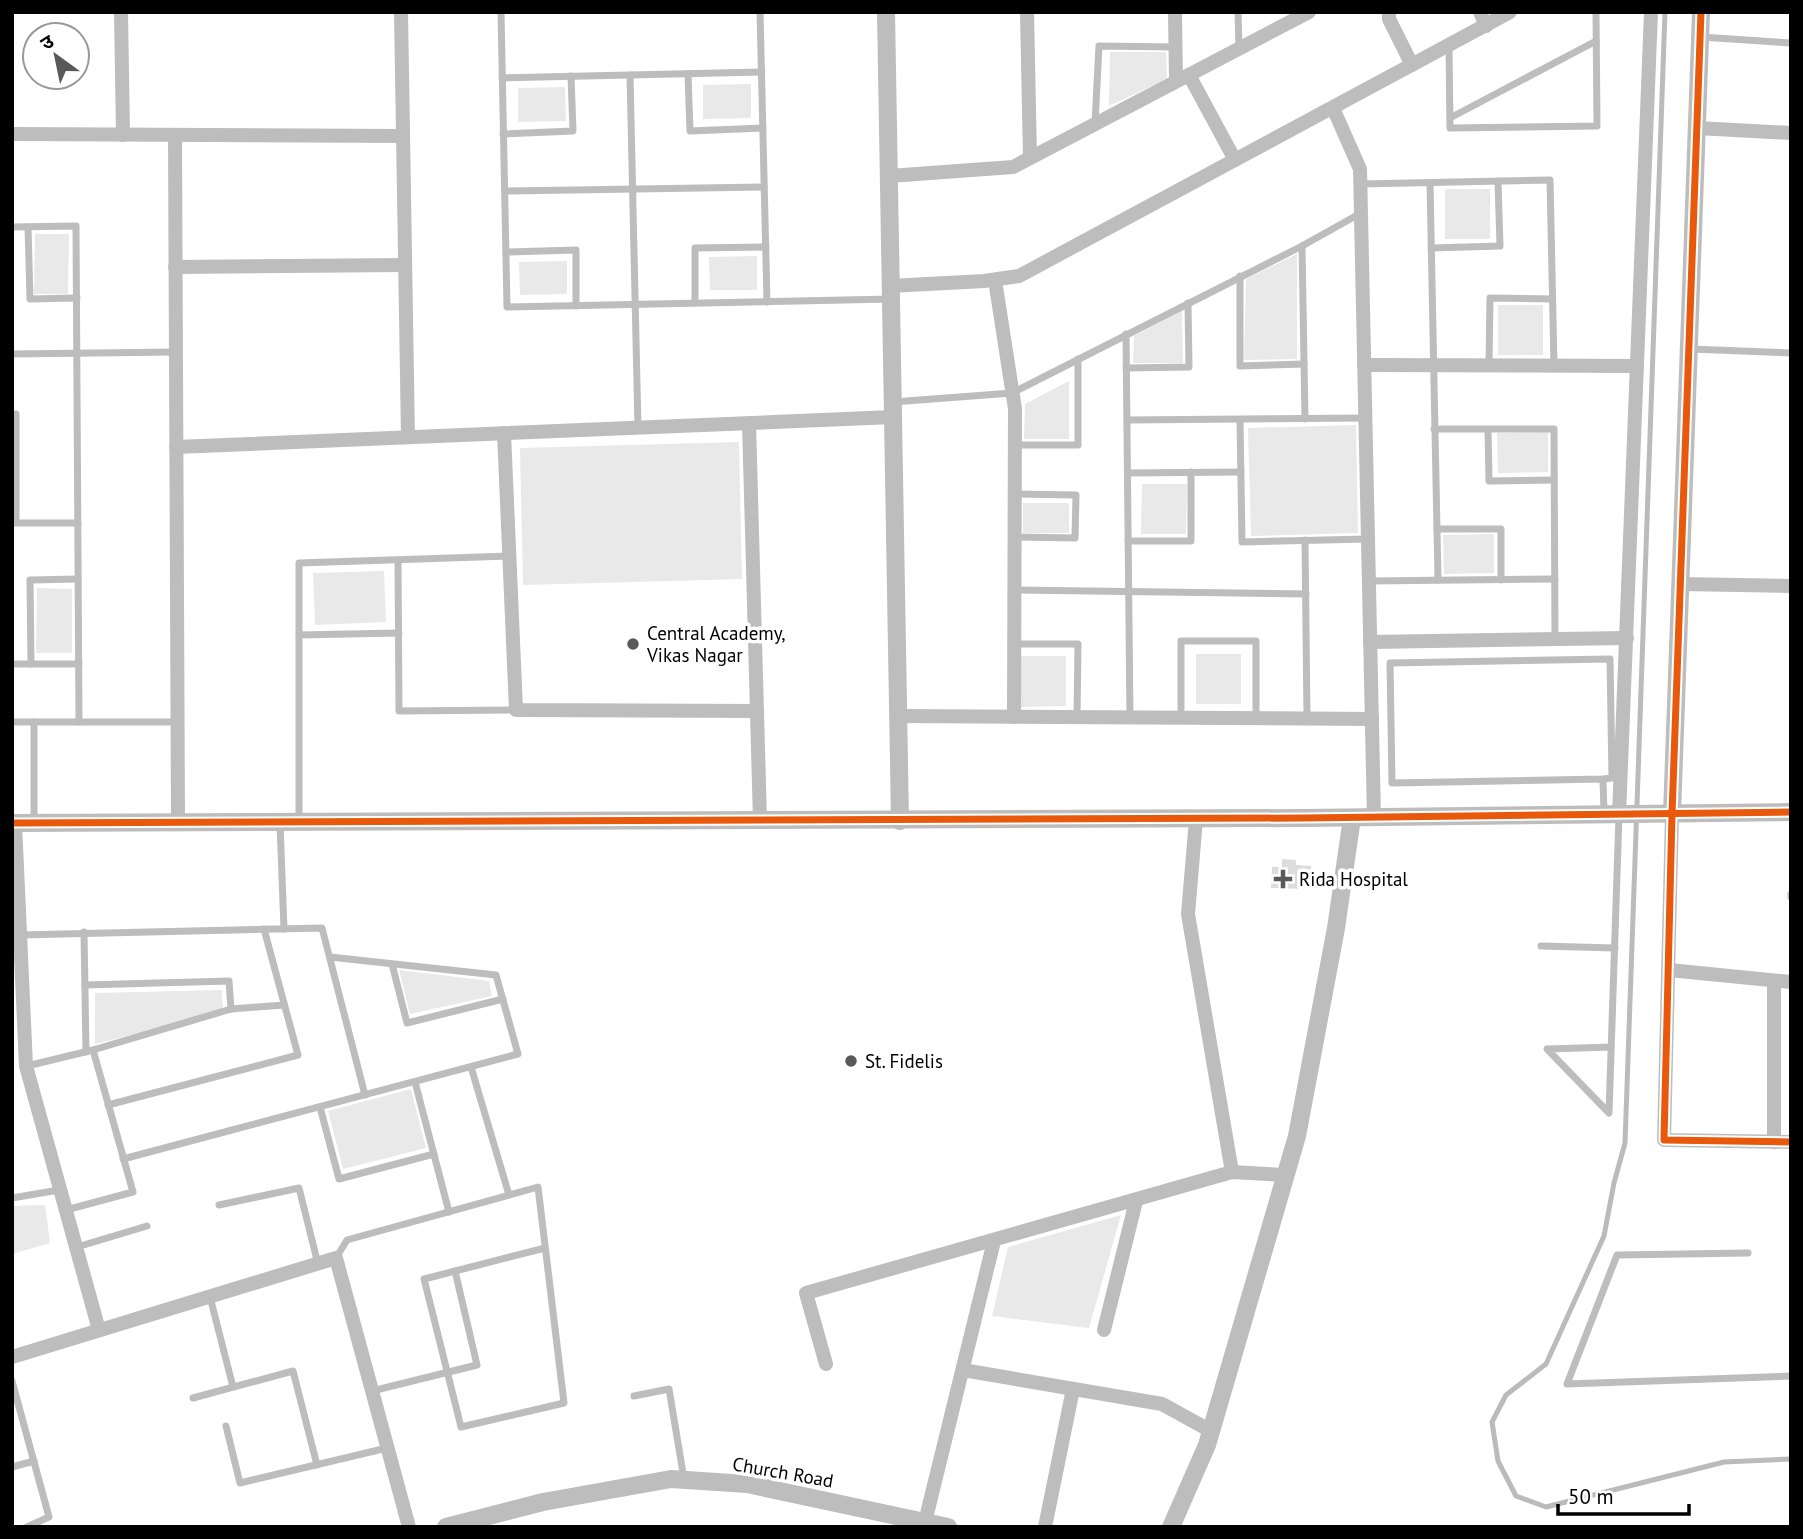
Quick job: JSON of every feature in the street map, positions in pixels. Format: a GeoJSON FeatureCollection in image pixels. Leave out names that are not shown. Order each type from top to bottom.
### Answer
{"type":"FeatureCollection","features":[{"type":"Feature","properties":{"kind":"street"},"geometry":{"type":"LineString","coordinates":[[121,12],[122,135]]}},
{"type":"Feature","properties":{"kind":"street"},"geometry":{"type":"LineString","coordinates":[[401,12],[408,438]]}},
{"type":"Feature","properties":{"kind":"street"},"geometry":{"type":"LineString","coordinates":[[886,12],[900,821]]}},
{"type":"Feature","properties":{"kind":"street"},"geometry":{"type":"LineString","coordinates":[[1027,12],[1030,157]]}},
{"type":"Feature","properties":{"kind":"street"},"geometry":{"type":"LineString","coordinates":[[1175,12],[1176,47],[1183,78],[1235,160]]}},
{"type":"Feature","properties":{"kind":"street"},"geometry":{"type":"LineString","coordinates":[[889,176],[1013,167],[1309,12]]}},
{"type":"Feature","properties":{"kind":"street"},"geometry":{"type":"LineString","coordinates":[[1389,12],[1389,19],[1412,65]]}},
{"type":"Feature","properties":{"kind":"street"},"geometry":{"type":"LineString","coordinates":[[891,292],[1019,276],[1449,47],[1483,19],[1510,12]]}},
{"type":"Feature","properties":{"kind":"street"},"geometry":{"type":"LineString","coordinates":[[1624,814],[1627,638],[1651,12]]}},
{"type":"Feature","properties":{"kind":"street"},"geometry":{"type":"LineString","coordinates":[[1701,12],[1672,814],[1664,1140],[1791,1142]]}},
{"type":"Feature","properties":{"kind":"street"},"geometry":{"type":"LineString","coordinates":[[1333,108],[1360,169],[1374,818]]}},
{"type":"Feature","properties":{"kind":"street"},"geometry":{"type":"LineString","coordinates":[[1697,128],[1791,133]]}},
{"type":"Feature","properties":{"kind":"street"},"geometry":{"type":"LineString","coordinates":[[12,134],[403,136]]}},
{"type":"Feature","properties":{"kind":"street"},"geometry":{"type":"LineString","coordinates":[[175,135],[177,823]]}},
{"type":"Feature","properties":{"kind":"street"},"geometry":{"type":"LineString","coordinates":[[176,267],[405,265]]}},
{"type":"Feature","properties":{"kind":"street"},"geometry":{"type":"LineString","coordinates":[[995,280],[1012,393],[1014,717]]}},
{"type":"Feature","properties":{"kind":"street"},"geometry":{"type":"LineString","coordinates":[[1364,365],[1637,366]]}},
{"type":"Feature","properties":{"kind":"street"},"geometry":{"type":"LineString","coordinates":[[176,447],[749,423],[892,409]]}},
{"type":"Feature","properties":{"kind":"street"},"geometry":{"type":"LineString","coordinates":[[749,423],[760,821]]}},
{"type":"Feature","properties":{"kind":"street"},"geometry":{"type":"LineString","coordinates":[[504,433],[516,710],[757,711]]}},
{"type":"Feature","properties":{"kind":"street"},"geometry":{"type":"LineString","coordinates":[[1680,584],[1791,586]]}},
{"type":"Feature","properties":{"kind":"street"},"geometry":{"type":"LineString","coordinates":[[1370,642],[1627,638]]}},
{"type":"Feature","properties":{"kind":"street"},"geometry":{"type":"LineString","coordinates":[[898,716],[1372,719]]}},
{"type":"Feature","properties":{"kind":"street"},"geometry":{"type":"LineString","coordinates":[[99,1330],[60,1190],[19,1066],[14,823],[900,821],[1791,812]]}},
{"type":"Feature","properties":{"kind":"street"},"geometry":{"type":"LineString","coordinates":[[1171,1527],[1207,1445],[1297,1136],[1336,928],[1352,818]]}},
{"type":"Feature","properties":{"kind":"street"},"geometry":{"type":"LineString","coordinates":[[1196,819],[1188,914],[1232,1172]]}},
{"type":"Feature","properties":{"kind":"street"},"geometry":{"type":"LineString","coordinates":[[1669,970],[1791,982]]}},
{"type":"Feature","properties":{"kind":"street"},"geometry":{"type":"LineString","coordinates":[[1774,981],[1774,1142]]}},
{"type":"Feature","properties":{"kind":"street"},"geometry":{"type":"LineString","coordinates":[[826,1364],[806,1293],[1232,1172],[1285,1175]]}},
{"type":"Feature","properties":{"kind":"street"},"geometry":{"type":"LineString","coordinates":[[1104,1330],[1136,1201]]}},
{"type":"Feature","properties":{"kind":"street"},"geometry":{"type":"LineString","coordinates":[[925,1522],[995,1241]]}},
{"type":"Feature","properties":{"kind":"street"},"geometry":{"type":"LineString","coordinates":[[12,1357],[336,1258],[409,1527]]}},
{"type":"Feature","properties":{"kind":"street"},"geometry":{"type":"LineString","coordinates":[[962,1370],[1161,1404],[1211,1431]]}},
{"type":"Feature","properties":{"kind":"street"},"geometry":{"type":"LineString","coordinates":[[1045,1527],[1073,1389]]}},
{"type":"Feature","properties":{"kind":"street","name":"Church Road"},"geometry":{"type":"LineString","coordinates":[[446,1527],[543,1502],[671,1479],[747,1483],[948,1527]]}},
{"type":"Feature","properties":{"kind":"lane"},"geometry":{"type":"LineString","coordinates":[[501,12],[507,307],[767,302],[891,292]]}},
{"type":"Feature","properties":{"kind":"lane"},"geometry":{"type":"LineString","coordinates":[[760,12],[767,302]]}},
{"type":"Feature","properties":{"kind":"lane"},"geometry":{"type":"LineString","coordinates":[[1238,12],[1239,49]]}},
{"type":"Feature","properties":{"kind":"lane"},"geometry":{"type":"LineString","coordinates":[[1449,47],[1450,128],[1597,126],[1596,12]]}},
{"type":"Feature","properties":{"kind":"lane"},"geometry":{"type":"LineString","coordinates":[[1700,37],[1791,43]]}},
{"type":"Feature","properties":{"kind":"lane"},"geometry":{"type":"LineString","coordinates":[[1450,118],[1596,41]]}},
{"type":"Feature","properties":{"kind":"lane"},"geometry":{"type":"LineString","coordinates":[[1095,124],[1099,46],[1176,47]]}},
{"type":"Feature","properties":{"kind":"lane"},"geometry":{"type":"LineString","coordinates":[[502,78],[762,72]]}},
{"type":"Feature","properties":{"kind":"lane"},"geometry":{"type":"LineString","coordinates":[[688,74],[690,131],[763,128]]}},
{"type":"Feature","properties":{"kind":"lane"},"geometry":{"type":"LineString","coordinates":[[630,75],[638,428]]}},
{"type":"Feature","properties":{"kind":"lane"},"geometry":{"type":"LineString","coordinates":[[503,134],[573,131],[571,76]]}},
{"type":"Feature","properties":{"kind":"lane"},"geometry":{"type":"LineString","coordinates":[[1360,184],[1550,180],[1553,366]]}},
{"type":"Feature","properties":{"kind":"lane"},"geometry":{"type":"LineString","coordinates":[[1431,248],[1500,246],[1498,181]]}},
{"type":"Feature","properties":{"kind":"lane"},"geometry":{"type":"LineString","coordinates":[[1430,183],[1437,580]]}},
{"type":"Feature","properties":{"kind":"lane"},"geometry":{"type":"LineString","coordinates":[[505,191],[764,187]]}},
{"type":"Feature","properties":{"kind":"lane"},"geometry":{"type":"LineString","coordinates":[[892,409],[1012,393],[1302,246],[1361,213]]}},
{"type":"Feature","properties":{"kind":"lane"},"geometry":{"type":"LineString","coordinates":[[12,227],[76,226],[79,722]]}},
{"type":"Feature","properties":{"kind":"lane"},"geometry":{"type":"LineString","coordinates":[[28,227],[30,299],[77,298]]}},
{"type":"Feature","properties":{"kind":"lane"},"geometry":{"type":"LineString","coordinates":[[1302,246],[1304,419]]}},
{"type":"Feature","properties":{"kind":"lane"},"geometry":{"type":"LineString","coordinates":[[695,303],[695,248],[766,247]]}},
{"type":"Feature","properties":{"kind":"lane"},"geometry":{"type":"LineString","coordinates":[[506,252],[576,250],[576,306]]}},
{"type":"Feature","properties":{"kind":"lane"},"geometry":{"type":"LineString","coordinates":[[1240,276],[1240,366],[1304,364]]}},
{"type":"Feature","properties":{"kind":"lane"},"geometry":{"type":"LineString","coordinates":[[1489,366],[1490,298],[1552,299]]}},
{"type":"Feature","properties":{"kind":"lane"},"geometry":{"type":"LineString","coordinates":[[1126,368],[1189,367],[1188,303]]}},
{"type":"Feature","properties":{"kind":"lane"},"geometry":{"type":"LineString","coordinates":[[1126,334],[1130,718]]}},
{"type":"Feature","properties":{"kind":"lane"},"geometry":{"type":"LineString","coordinates":[[1689,349],[1791,353]]}},
{"type":"Feature","properties":{"kind":"lane"},"geometry":{"type":"LineString","coordinates":[[12,354],[176,352]]}},
{"type":"Feature","properties":{"kind":"lane"},"geometry":{"type":"LineString","coordinates":[[1014,445],[1078,445],[1078,359]]}},
{"type":"Feature","properties":{"kind":"lane"},"geometry":{"type":"LineString","coordinates":[[12,414],[16,414],[14,523],[78,523]]}},
{"type":"Feature","properties":{"kind":"lane"},"geometry":{"type":"LineString","coordinates":[[1127,420],[1366,418]]}},
{"type":"Feature","properties":{"kind":"lane"},"geometry":{"type":"LineString","coordinates":[[1240,420],[1242,542],[1368,539]]}},
{"type":"Feature","properties":{"kind":"lane"},"geometry":{"type":"LineString","coordinates":[[1434,429],[1554,429],[1555,639]]}},
{"type":"Feature","properties":{"kind":"lane"},"geometry":{"type":"LineString","coordinates":[[1488,429],[1489,481],[1554,480]]}},
{"type":"Feature","properties":{"kind":"lane"},"geometry":{"type":"LineString","coordinates":[[1128,541],[1191,541],[1191,472]]}},
{"type":"Feature","properties":{"kind":"lane"},"geometry":{"type":"LineString","coordinates":[[1128,473],[1241,472]]}},
{"type":"Feature","properties":{"kind":"lane"},"geometry":{"type":"LineString","coordinates":[[1014,494],[1076,495],[1075,538],[1014,537]]}},
{"type":"Feature","properties":{"kind":"lane"},"geometry":{"type":"LineString","coordinates":[[1437,529],[1501,529],[1501,580]]}},
{"type":"Feature","properties":{"kind":"lane"},"geometry":{"type":"LineString","coordinates":[[1306,540],[1307,718]]}},
{"type":"Feature","properties":{"kind":"lane"},"geometry":{"type":"LineString","coordinates":[[299,823],[299,563],[509,556]]}},
{"type":"Feature","properties":{"kind":"lane"},"geometry":{"type":"LineString","coordinates":[[398,560],[399,711],[516,710]]}},
{"type":"Feature","properties":{"kind":"lane"},"geometry":{"type":"LineString","coordinates":[[31,664],[30,580],[78,579]]}},
{"type":"Feature","properties":{"kind":"lane"},"geometry":{"type":"LineString","coordinates":[[1369,581],[1555,579]]}},
{"type":"Feature","properties":{"kind":"lane"},"geometry":{"type":"LineString","coordinates":[[1014,590],[1306,594]]}},
{"type":"Feature","properties":{"kind":"lane"},"geometry":{"type":"LineString","coordinates":[[299,635],[399,633]]}},
{"type":"Feature","properties":{"kind":"lane"},"geometry":{"type":"LineString","coordinates":[[1181,718],[1181,641],[1256,641],[1256,718]]}},
{"type":"Feature","properties":{"kind":"lane"},"geometry":{"type":"LineString","coordinates":[[1014,644],[1078,644],[1077,717]]}},
{"type":"Feature","properties":{"kind":"lane"},"geometry":{"type":"LineString","coordinates":[[1610,659],[1612,778],[1603,779],[1392,783],[1390,663],[1610,659]]}},
{"type":"Feature","properties":{"kind":"lane"},"geometry":{"type":"LineString","coordinates":[[12,664],[79,664]]}},
{"type":"Feature","properties":{"kind":"lane"},"geometry":{"type":"LineString","coordinates":[[12,722],[177,722]]}},
{"type":"Feature","properties":{"kind":"lane"},"geometry":{"type":"LineString","coordinates":[[34,722],[34,823]]}},
{"type":"Feature","properties":{"kind":"lane"},"geometry":{"type":"LineString","coordinates":[[1603,779],[1624,814],[1615,948],[1609,1113],[1547,1049],[1611,1047]]}},
{"type":"Feature","properties":{"kind":"lane"},"geometry":{"type":"LineString","coordinates":[[280,823],[284,929]]}},
{"type":"Feature","properties":{"kind":"lane"},"geometry":{"type":"LineString","coordinates":[[18,939],[84,932],[322,928],[365,1095]]}},
{"type":"Feature","properties":{"kind":"lane"},"geometry":{"type":"LineString","coordinates":[[108,1105],[298,1055],[264,929]]}},
{"type":"Feature","properties":{"kind":"lane"},"geometry":{"type":"LineString","coordinates":[[66,1210],[133,1192],[90,1051],[84,932]]}},
{"type":"Feature","properties":{"kind":"lane"},"geometry":{"type":"LineString","coordinates":[[1541,946],[1615,948]]}},
{"type":"Feature","properties":{"kind":"lane"},"geometry":{"type":"LineString","coordinates":[[123,1159],[518,1054],[496,975],[330,957]]}},
{"type":"Feature","properties":{"kind":"lane"},"geometry":{"type":"LineString","coordinates":[[392,964],[407,1023],[503,999]]}},
{"type":"Feature","properties":{"kind":"lane"},"geometry":{"type":"LineString","coordinates":[[85,985],[229,981],[231,1009]]}},
{"type":"Feature","properties":{"kind":"lane"},"geometry":{"type":"LineString","coordinates":[[19,1066],[90,1051],[231,1009],[284,1005]]}},
{"type":"Feature","properties":{"kind":"lane"},"geometry":{"type":"LineString","coordinates":[[471,1067],[509,1195]]}},
{"type":"Feature","properties":{"kind":"lane"},"geometry":{"type":"LineString","coordinates":[[415,1082],[449,1212]]}},
{"type":"Feature","properties":{"kind":"lane"},"geometry":{"type":"LineString","coordinates":[[320,1107],[339,1179],[434,1154]]}},
{"type":"Feature","properties":{"kind":"lane"},"geometry":{"type":"LineString","coordinates":[[336,1258],[347,1240],[538,1187],[564,1404],[461,1427],[424,1279],[545,1248]]}},
{"type":"Feature","properties":{"kind":"lane"},"geometry":{"type":"LineString","coordinates":[[219,1205],[299,1188],[318,1264]]}},
{"type":"Feature","properties":{"kind":"lane"},"geometry":{"type":"LineString","coordinates":[[12,1198],[60,1190]]}},
{"type":"Feature","properties":{"kind":"lane"},"geometry":{"type":"LineString","coordinates":[[76,1247],[147,1226]]}},
{"type":"Feature","properties":{"kind":"lane"},"geometry":{"type":"LineString","coordinates":[[1748,1253],[1617,1255],[1567,1384],[1791,1376]]}},
{"type":"Feature","properties":{"kind":"lane"},"geometry":{"type":"LineString","coordinates":[[372,1391],[477,1365],[454,1271]]}},
{"type":"Feature","properties":{"kind":"lane"},"geometry":{"type":"LineString","coordinates":[[210,1296],[233,1387]]}},
{"type":"Feature","properties":{"kind":"lane"},"geometry":{"type":"LineString","coordinates":[[193,1398],[293,1371],[317,1465]]}},
{"type":"Feature","properties":{"kind":"lane"},"geometry":{"type":"LineString","coordinates":[[12,1381],[49,1517],[27,1527]]}},
{"type":"Feature","properties":{"kind":"lane"},"geometry":{"type":"LineString","coordinates":[[634,1396],[669,1389],[685,1480]]}},
{"type":"Feature","properties":{"kind":"lane"},"geometry":{"type":"LineString","coordinates":[[226,1426],[240,1483],[388,1448]]}},
{"type":"Feature","properties":{"kind":"lane"},"geometry":{"type":"LineString","coordinates":[[12,1467],[34,1461]]}},
{"type":"Feature","properties":{"kind":"shaded area"},"geometry":{"type":"Polygon","coordinates":[[[1110,52],[1166,52],[1167,79],[1109,106],[1110,52]]]}},
{"type":"Feature","properties":{"kind":"shaded area"},"geometry":{"type":"Polygon","coordinates":[[[751,84],[751,118],[703,119],[703,85],[751,84]]]}},
{"type":"Feature","properties":{"kind":"shaded area"},"geometry":{"type":"Polygon","coordinates":[[[565,87],[566,121],[518,122],[518,88],[565,87]]]}},
{"type":"Feature","properties":{"kind":"shaded area"},"geometry":{"type":"Polygon","coordinates":[[[1445,189],[1490,189],[1490,239],[1445,239],[1445,189]]]}},
{"type":"Feature","properties":{"kind":"shaded area"},"geometry":{"type":"Polygon","coordinates":[[[35,234],[69,234],[68,294],[34,294],[35,234]]]}},
{"type":"Feature","properties":{"kind":"shaded area"},"geometry":{"type":"Polygon","coordinates":[[[1297,254],[1297,359],[1244,360],[1246,279],[1297,254]]]}},
{"type":"Feature","properties":{"kind":"shaded area"},"geometry":{"type":"Polygon","coordinates":[[[757,256],[757,290],[710,290],[709,257],[757,256]]]}},
{"type":"Feature","properties":{"kind":"shaded area"},"geometry":{"type":"Polygon","coordinates":[[[567,261],[567,294],[520,295],[519,262],[567,261]]]}},
{"type":"Feature","properties":{"kind":"shaded area"},"geometry":{"type":"Polygon","coordinates":[[[1498,305],[1543,305],[1543,355],[1498,355],[1498,305]]]}},
{"type":"Feature","properties":{"kind":"shaded area"},"geometry":{"type":"Polygon","coordinates":[[[1182,311],[1183,363],[1133,363],[1134,336],[1182,311]]]}},
{"type":"Feature","properties":{"kind":"shaded area"},"geometry":{"type":"Polygon","coordinates":[[[1069,381],[1069,439],[1024,439],[1025,404],[1069,381]]]}},
{"type":"Feature","properties":{"kind":"shaded area"},"geometry":{"type":"Polygon","coordinates":[[[1356,425],[1358,533],[1251,536],[1248,428],[1356,425]]]}},
{"type":"Feature","properties":{"kind":"shaded area"},"geometry":{"type":"Polygon","coordinates":[[[1548,432],[1548,472],[1498,473],[1497,433],[1548,432]]]}},
{"type":"Feature","properties":{"kind":"shaded area"},"geometry":{"type":"Polygon","coordinates":[[[739,442],[742,579],[523,585],[520,448],[739,442]]]}},
{"type":"Feature","properties":{"kind":"shaded area"},"geometry":{"type":"Polygon","coordinates":[[[1142,484],[1187,484],[1186,534],[1141,534],[1142,484]]]}},
{"type":"Feature","properties":{"kind":"shaded area"},"geometry":{"type":"Polygon","coordinates":[[[1023,503],[1069,503],[1069,533],[1023,533],[1023,503]]]}},
{"type":"Feature","properties":{"kind":"shaded area"},"geometry":{"type":"Polygon","coordinates":[[[1494,534],[1494,573],[1444,574],[1443,535],[1494,534]]]}},
{"type":"Feature","properties":{"kind":"shaded area"},"geometry":{"type":"Polygon","coordinates":[[[384,571],[386,622],[315,625],[313,573],[384,571]]]}},
{"type":"Feature","properties":{"kind":"shaded area"},"geometry":{"type":"Polygon","coordinates":[[[37,588],[72,589],[72,653],[36,653],[37,588]]]}},
{"type":"Feature","properties":{"kind":"shaded area"},"geometry":{"type":"Polygon","coordinates":[[[1196,654],[1241,654],[1241,704],[1196,704],[1196,654]]]}},
{"type":"Feature","properties":{"kind":"shaded area"},"geometry":{"type":"Polygon","coordinates":[[[1021,656],[1066,656],[1066,706],[1021,707],[1021,656]]]}},
{"type":"Feature","properties":{"kind":"shaded area"},"geometry":{"type":"Polygon","coordinates":[[[399,970],[489,981],[492,996],[410,1014],[399,970]]]}},
{"type":"Feature","properties":{"kind":"shaded area"},"geometry":{"type":"Polygon","coordinates":[[[222,990],[223,1012],[95,1044],[95,993],[222,990]]]}},
{"type":"Feature","properties":{"kind":"shaded area"},"geometry":{"type":"Polygon","coordinates":[[[411,1089],[426,1148],[343,1169],[328,1111],[411,1089]]]}},
{"type":"Feature","properties":{"kind":"shaded area"},"geometry":{"type":"Polygon","coordinates":[[[45,1205],[50,1243],[12,1254],[12,1206],[45,1205]]]}},
{"type":"Feature","properties":{"kind":"shaded area"},"geometry":{"type":"Polygon","coordinates":[[[1121,1215],[1089,1328],[992,1316],[1008,1247],[1121,1215]]]}},
{"type":"Feature","properties":{"kind":"building"},"geometry":{"type":"Polygon","coordinates":[[[1282,859],[1296,860],[1296,865],[1311,866],[1309,889],[1271,888],[1272,867],[1282,867],[1282,859]]]}},
{"type":"Feature","properties":{"kind":"waterway"},"geometry":{"type":"LineString","coordinates":[[1665,12],[1625,1143],[1604,1236],[1546,1364],[1506,1395],[1492,1422],[1498,1461],[1516,1496],[1546,1507],[1724,1462],[1791,1459]]}},
{"type":"Feature","properties":{"kind":"cycle path"},"geometry":{"type":"LineString","coordinates":[[1701,12],[1672,814],[1664,1140],[1791,1142]]}},
{"type":"Feature","properties":{"kind":"cycle path"},"geometry":{"type":"LineString","coordinates":[[12,823],[1303,818],[1791,812]]}},
{"type":"Feature","properties":{"kind":"place","name":"Central Academy, Vikas Nagar"},"geometry":{"type":"Point","coordinates":[633,644]}},
{"type":"Feature","properties":{"kind":"place","name":"Rida Hospital"},"geometry":{"type":"Point","coordinates":[1283,879]}},
{"type":"Feature","properties":{"kind":"place","name":"St. Fidelis"},"geometry":{"type":"Point","coordinates":[851,1061]}}]}
